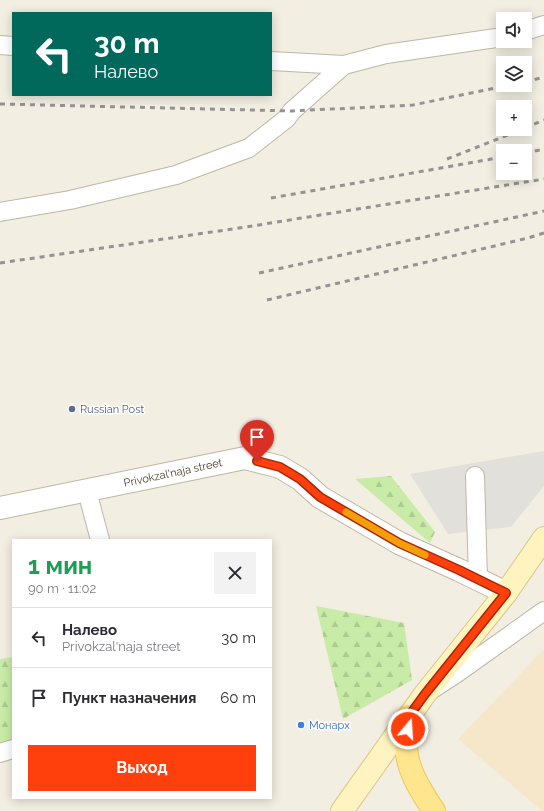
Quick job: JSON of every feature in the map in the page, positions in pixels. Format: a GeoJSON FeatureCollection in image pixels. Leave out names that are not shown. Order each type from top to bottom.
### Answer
{"type":"FeatureCollection","features":[{"type":"Feature","properties":{"kind":"main road"},"geometry":{"type":"LineString","coordinates":[[409,716],[406,741],[409,762],[416,783],[434,811]]}},
{"type":"Feature","properties":{"kind":"street","name":"Privokzal'naja street"},"geometry":{"type":"LineString","coordinates":[[0,508],[245,458],[280,467],[300,479],[320,497],[399,543],[506,593]]}},
{"type":"Feature","properties":{"kind":"street"},"geometry":{"type":"LineString","coordinates":[[342,811],[425,694],[506,593],[544,538]]}},
{"type":"Feature","properties":{"kind":"lane"},"geometry":{"type":"LineString","coordinates":[[532,29],[544,25]]}},
{"type":"Feature","properties":{"kind":"lane"},"geometry":{"type":"LineString","coordinates":[[272,61],[344,65],[386,54],[496,38]]}},
{"type":"Feature","properties":{"kind":"lane"},"geometry":{"type":"LineString","coordinates":[[0,45],[12,46]]}},
{"type":"Feature","properties":{"kind":"lane"},"geometry":{"type":"LineString","coordinates":[[0,212],[70,200],[176,175],[249,148],[286,119],[292,111],[344,65]]}},
{"type":"Feature","properties":{"kind":"lane"},"geometry":{"type":"LineString","coordinates":[[475,476],[478,579]]}},
{"type":"Feature","properties":{"kind":"lane"},"geometry":{"type":"LineString","coordinates":[[87,491],[100,539]]}},
{"type":"Feature","properties":{"kind":"lane"},"geometry":{"type":"LineString","coordinates":[[425,694],[544,611]]}},
{"type":"Feature","properties":{"kind":"lane"},"geometry":{"type":"LineString","coordinates":[[0,753],[12,749]]}},
{"type":"Feature","properties":{"kind":"shaded area"},"geometry":{"type":"Polygon","coordinates":[[[544,451],[544,486],[511,527],[448,534],[410,474],[544,451]]]}},
{"type":"Feature","properties":{"kind":"shaded area"},"geometry":{"type":"Polygon","coordinates":[[[544,649],[544,811],[542,811],[458,739],[544,649]]]}},
{"type":"Feature","properties":{"kind":"green space"},"geometry":{"type":"Polygon","coordinates":[[[391,476],[435,532],[430,543],[355,479],[391,476]]]}},
{"type":"Feature","properties":{"kind":"green space"},"geometry":{"type":"Polygon","coordinates":[[[316,606],[404,623],[412,680],[343,719],[316,606]]]}},
{"type":"Feature","properties":{"kind":"green space"},"geometry":{"type":"Polygon","coordinates":[[[12,657],[12,741],[0,745],[0,659],[12,657]]]}},
{"type":"Feature","properties":{"kind":"railway"},"geometry":{"type":"LineString","coordinates":[[532,80],[544,77]]}},
{"type":"Feature","properties":{"kind":"railway"},"geometry":{"type":"LineString","coordinates":[[0,104],[292,111],[413,105],[496,88]]}},
{"type":"Feature","properties":{"kind":"railway"},"geometry":{"type":"LineString","coordinates":[[532,125],[544,120]]}},
{"type":"Feature","properties":{"kind":"railway"},"geometry":{"type":"LineString","coordinates":[[447,159],[505,136]]}},
{"type":"Feature","properties":{"kind":"railway"},"geometry":{"type":"LineString","coordinates":[[532,152],[544,149]]}},
{"type":"Feature","properties":{"kind":"railway"},"geometry":{"type":"LineString","coordinates":[[271,198],[496,158]]}},
{"type":"Feature","properties":{"kind":"railway"},"geometry":{"type":"LineString","coordinates":[[0,263],[246,227],[544,179]]}},
{"type":"Feature","properties":{"kind":"railway"},"geometry":{"type":"LineString","coordinates":[[259,273],[544,211]]}},
{"type":"Feature","properties":{"kind":"railway"},"geometry":{"type":"LineString","coordinates":[[267,300],[544,233]]}},
{"type":"Feature","properties":{"kind":"slow traffic"},"geometry":{"type":"LineString","coordinates":[[346,512],[399,543],[425,555]]}},
{"type":"Feature","properties":{"kind":"place","name":"Russian Post"},"geometry":{"type":"Point","coordinates":[72,409]}},
{"type":"Feature","properties":{"kind":"place","name":"Монарх"},"geometry":{"type":"Point","coordinates":[301,725]}},
{"type":"Feature","properties":{"kind":"route"},"geometry":{"type":"LineString","coordinates":[[257,461],[280,467],[300,479],[320,497],[399,543],[506,593],[409,716],[408,729]]}}]}
